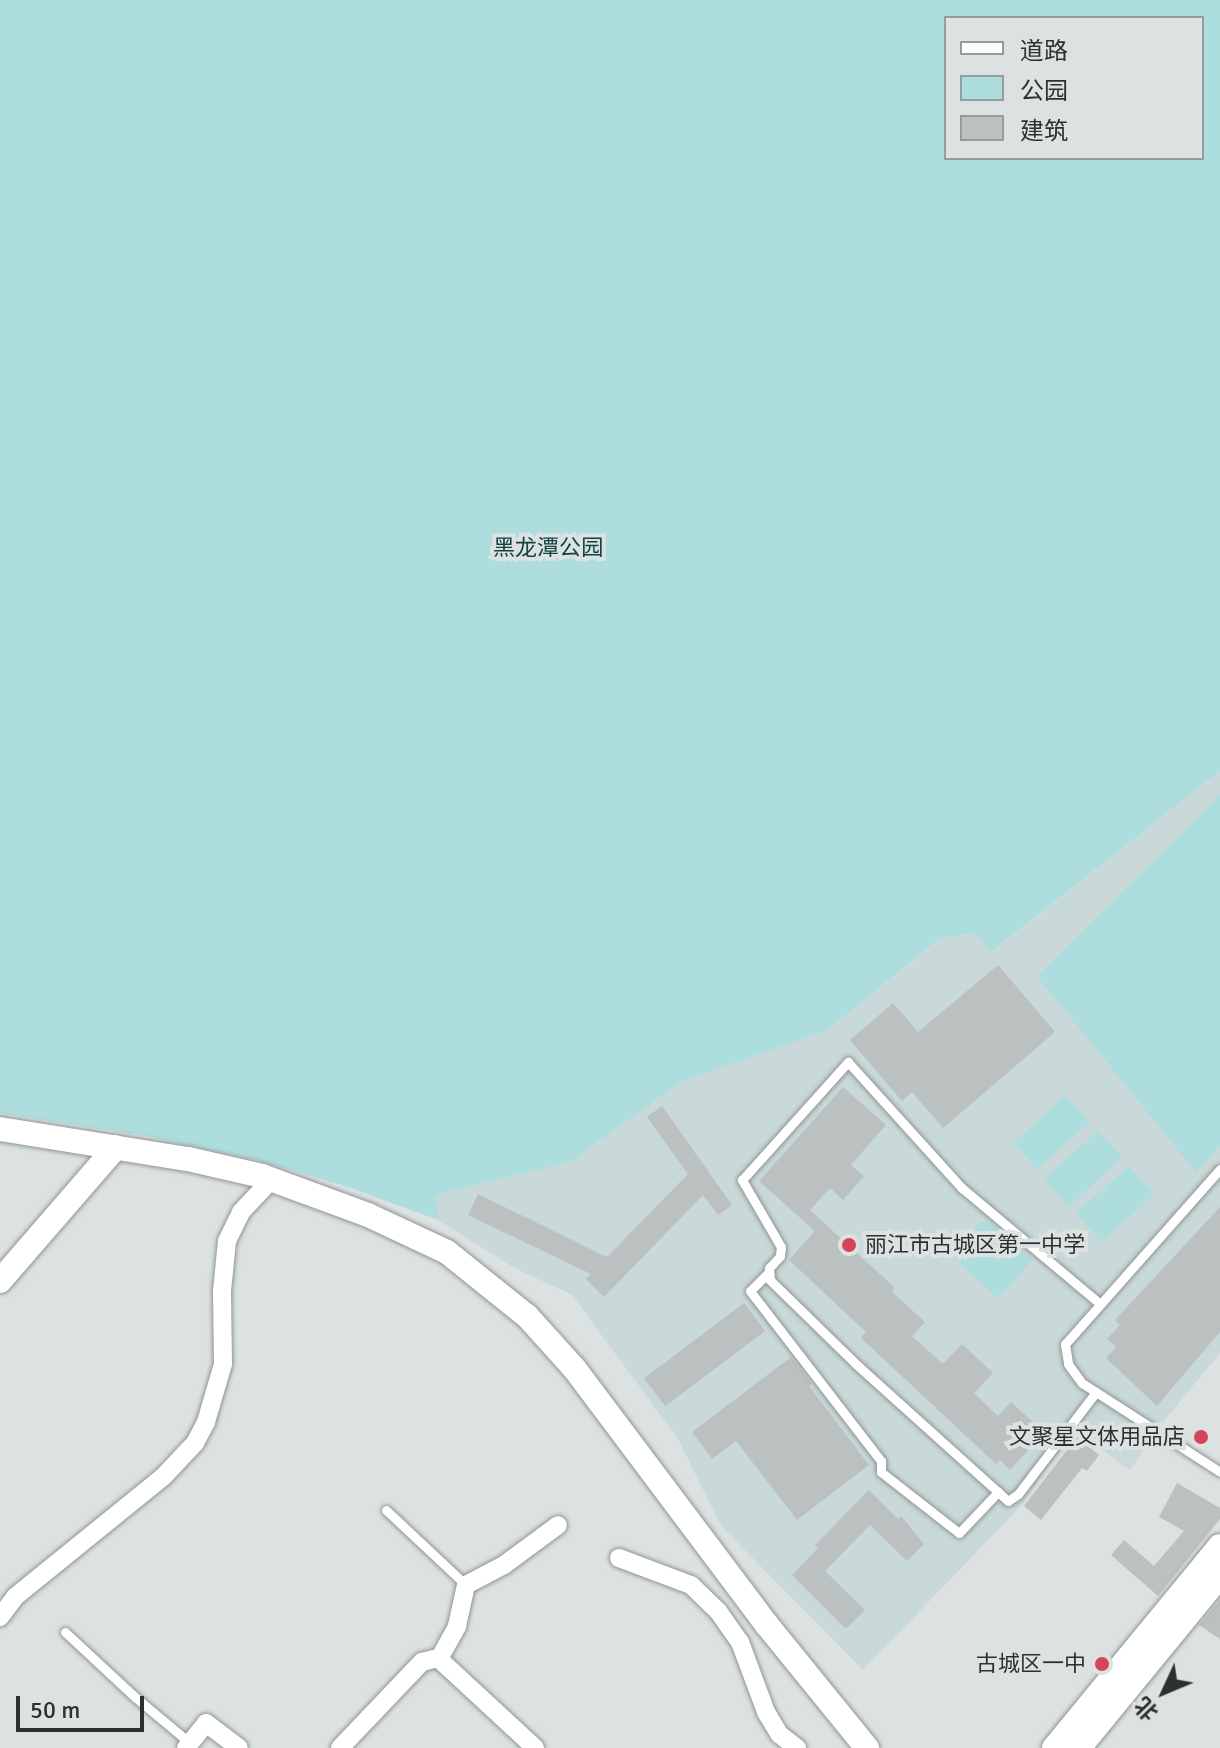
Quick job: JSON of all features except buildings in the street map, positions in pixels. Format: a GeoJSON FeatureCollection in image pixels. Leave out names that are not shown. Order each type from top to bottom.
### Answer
{"type":"FeatureCollection","features":[{"type":"Feature","properties":{"kind":"street"},"geometry":{"type":"LineString","coordinates":[[0,1129],[213,1164],[272,1179],[368,1215],[447,1252],[501,1293],[574,1368],[751,1604],[867,1748]]}},
{"type":"Feature","properties":{"kind":"street"},"geometry":{"type":"LineString","coordinates":[[0,1281],[116,1147]]}},
{"type":"Feature","properties":{"kind":"street"},"geometry":{"type":"LineString","coordinates":[[0,1617],[16,1596],[163,1477],[195,1443],[206,1422],[223,1364],[222,1291],[227,1241],[241,1212],[272,1179]]}},
{"type":"Feature","properties":{"kind":"street"},"geometry":{"type":"LineString","coordinates":[[439,1659],[457,1626],[466,1585],[504,1565],[558,1525]]}},
{"type":"Feature","properties":{"kind":"street"},"geometry":{"type":"LineString","coordinates":[[1054,1748],[1220,1546]]}},
{"type":"Feature","properties":{"kind":"street"},"geometry":{"type":"LineString","coordinates":[[619,1558],[691,1585],[726,1622],[745,1654],[766,1712],[779,1734],[797,1748]]}},
{"type":"Feature","properties":{"kind":"street"},"geometry":{"type":"LineString","coordinates":[[1079,1748],[1220,1576]]}},
{"type":"Feature","properties":{"kind":"street"},"geometry":{"type":"LineString","coordinates":[[726,1622],[751,1604]]}},
{"type":"Feature","properties":{"kind":"street"},"geometry":{"type":"LineString","coordinates":[[340,1748],[422,1662],[439,1659]]}},
{"type":"Feature","properties":{"kind":"street"},"geometry":{"type":"LineString","coordinates":[[439,1659],[535,1748]]}},
{"type":"Feature","properties":{"kind":"street"},"geometry":{"type":"LineString","coordinates":[[188,1745],[206,1723],[239,1748]]}},
{"type":"Feature","properties":{"kind":"lane"},"geometry":{"type":"LineString","coordinates":[[998,1492],[959,1533],[881,1472],[881,1461],[750,1291],[780,1256],[781,1247],[742,1180],[848,1062],[962,1188],[1100,1304]]}},
{"type":"Feature","properties":{"kind":"lane"},"geometry":{"type":"LineString","coordinates":[[1220,1169],[1065,1344],[1072,1371],[1096,1392],[1220,1472]]}},
{"type":"Feature","properties":{"kind":"lane"},"geometry":{"type":"LineString","coordinates":[[768,1273],[770,1280],[857,1365],[1008,1501],[1018,1494],[1096,1392]]}},
{"type":"Feature","properties":{"kind":"lane"},"geometry":{"type":"LineString","coordinates":[[386,1510],[466,1585]]}},
{"type":"Feature","properties":{"kind":"lane"},"geometry":{"type":"LineString","coordinates":[[65,1632],[188,1745]]}},
{"type":"Feature","properties":{"kind":"shaded area","name":"丽江市古城区第一中学"},"geometry":{"type":"Polygon","coordinates":[[[1220,771],[1220,1353],[1163,1422],[1130,1470],[1075,1429],[1020,1507],[863,1670],[721,1526],[677,1437],[571,1294],[518,1270],[438,1220],[436,1195],[570,1162],[682,1081],[826,1031],[942,938],[977,933],[992,952],[1220,771]]]}},
{"type":"Feature","properties":{"kind":"green space","name":"黑龙潭公园"},"geometry":{"type":"Polygon","coordinates":[[[0,0],[1220,0],[1220,771],[991,952],[976,933],[941,938],[826,1031],[682,1081],[570,1162],[436,1195],[438,1220],[348,1187],[257,1160],[145,1136],[0,1113],[0,0]]]}},
{"type":"Feature","properties":{"kind":"green space"},"geometry":{"type":"Polygon","coordinates":[[[1220,795],[1220,1146],[1196,1172],[1037,976],[1220,795]]]}},
{"type":"Feature","properties":{"kind":"green space"},"geometry":{"type":"Polygon","coordinates":[[[1066,1095],[1090,1122],[1037,1169],[1013,1143],[1066,1095]]]}},
{"type":"Feature","properties":{"kind":"green space"},"geometry":{"type":"Polygon","coordinates":[[[1098,1131],[1122,1158],[1069,1206],[1044,1179],[1098,1131]]]}},
{"type":"Feature","properties":{"kind":"green space"},"geometry":{"type":"Polygon","coordinates":[[[1129,1166],[1154,1194],[1102,1242],[1076,1214],[1129,1166]]]}},
{"type":"Feature","properties":{"kind":"green space"},"geometry":{"type":"Polygon","coordinates":[[[981,1222],[990,1222],[1032,1260],[998,1298],[951,1255],[981,1222]]]}},
{"type":"Feature","properties":{"kind":"place","name":"丽江市古城区第一中学"},"geometry":{"type":"Point","coordinates":[849,1245]}},
{"type":"Feature","properties":{"kind":"place","name":"文聚星文体用品店"},"geometry":{"type":"Point","coordinates":[1201,1437]}},
{"type":"Feature","properties":{"kind":"place","name":"古城区一中"},"geometry":{"type":"Point","coordinates":[1102,1664]}}]}
